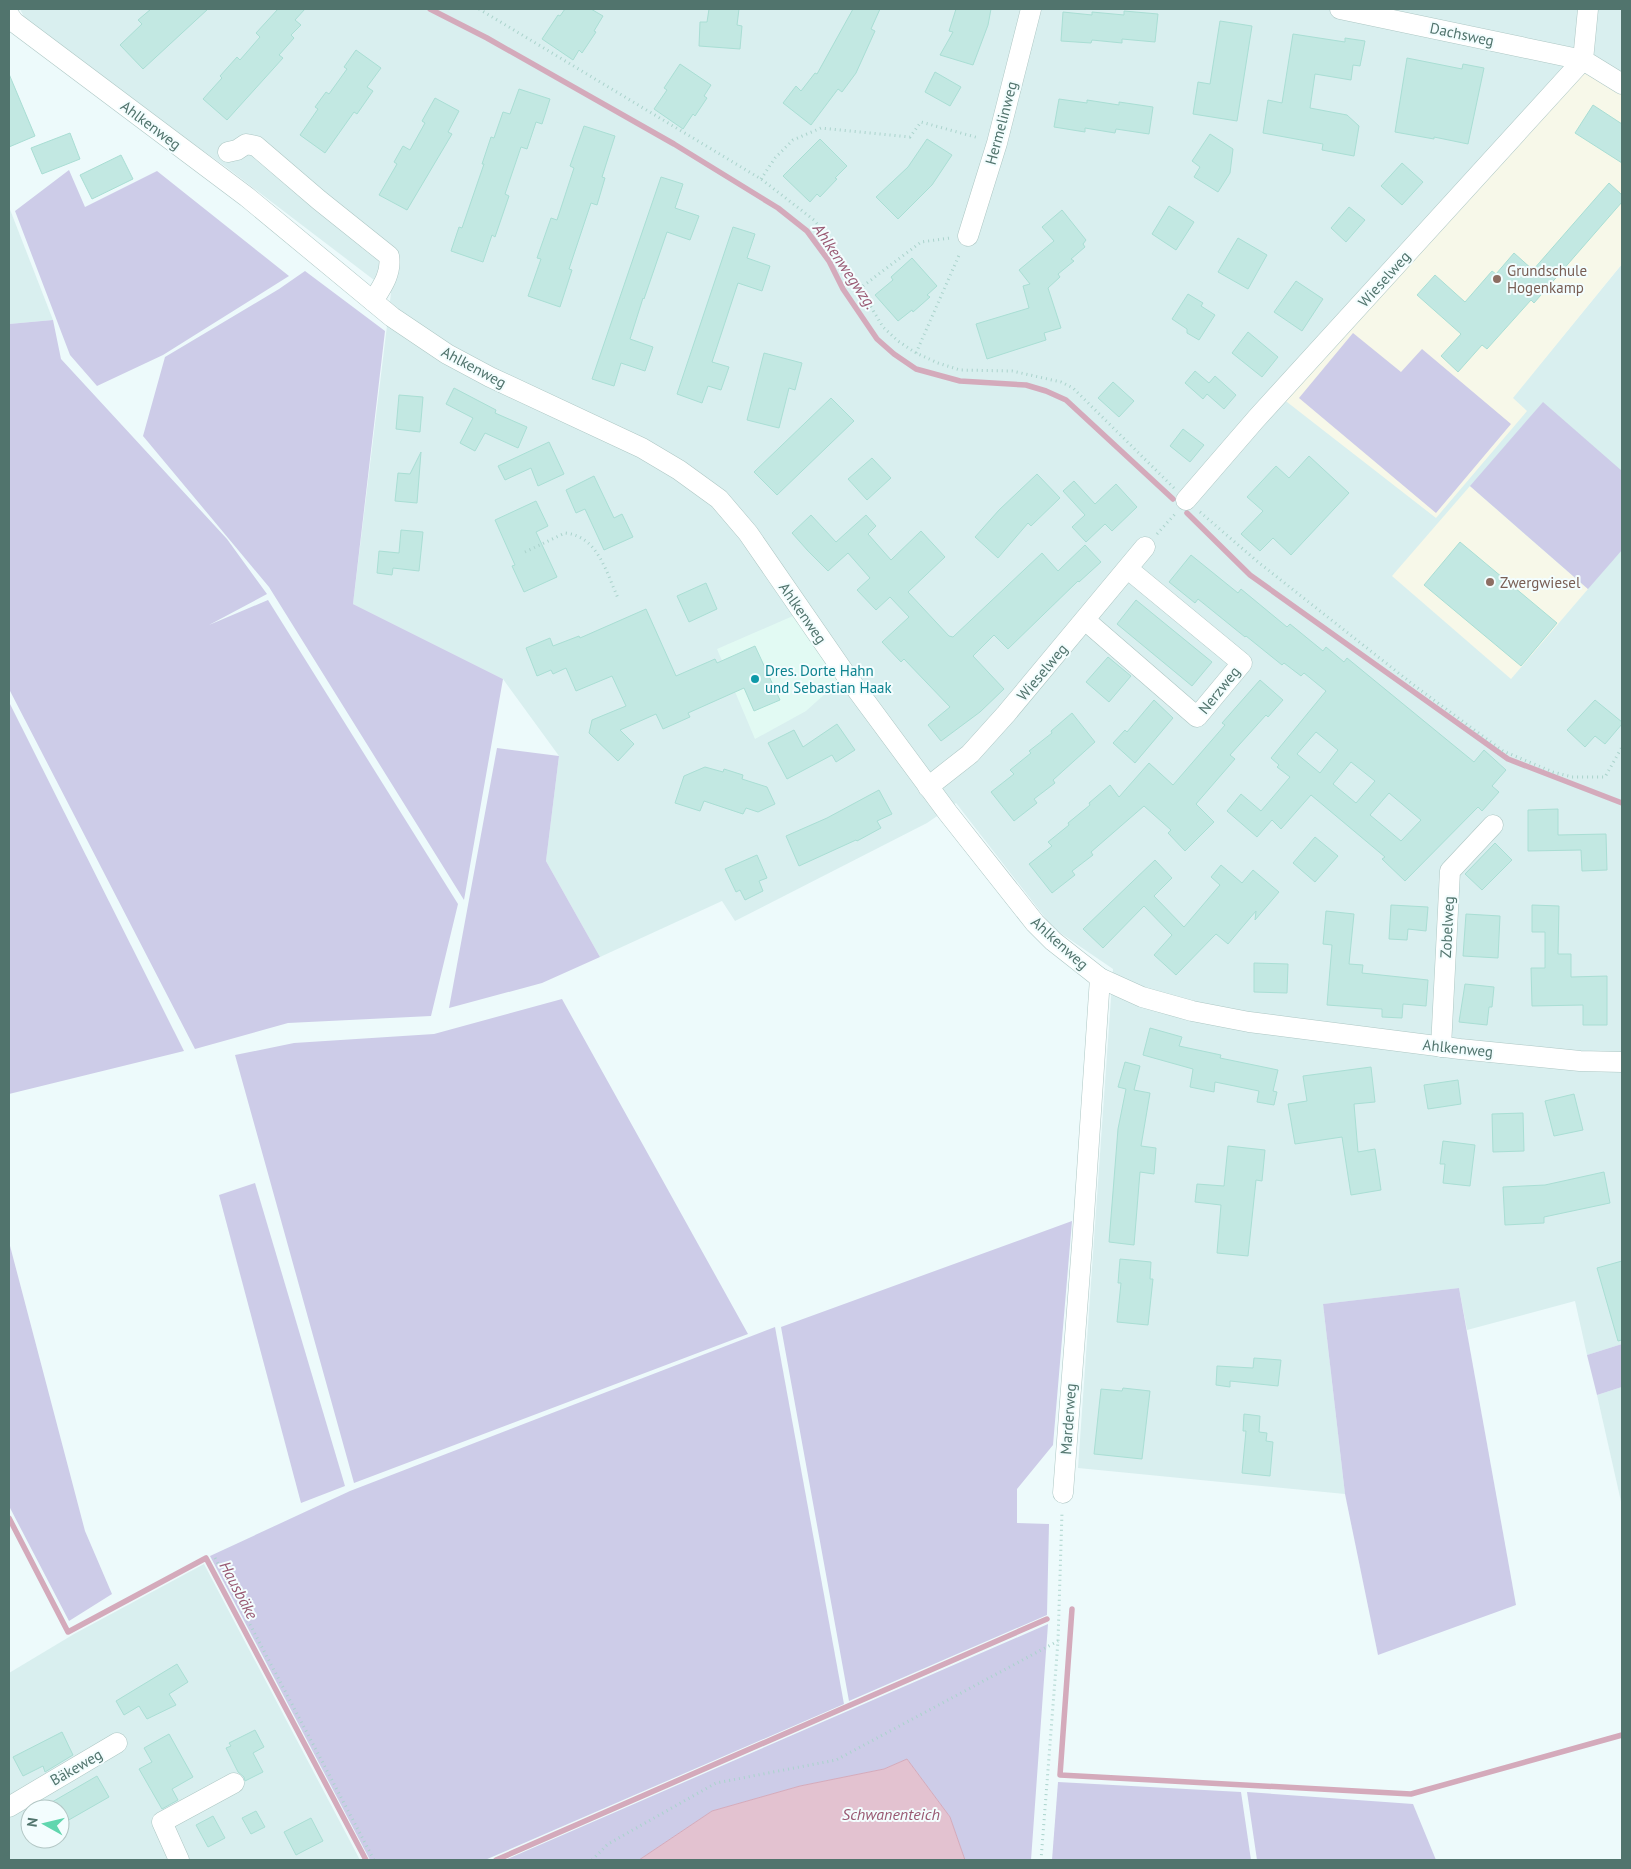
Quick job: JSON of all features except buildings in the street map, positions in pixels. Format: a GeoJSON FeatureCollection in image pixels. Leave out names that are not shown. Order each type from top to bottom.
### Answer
{"type":"FeatureCollection","features":[{"type":"Feature","properties":{"kind":"street","name":"Hermelinweg"},"geometry":{"type":"LineString","coordinates":[[968,236],[997,143],[1031,9]]}},
{"type":"Feature","properties":{"kind":"street","name":"Dachsweg"},"geometry":{"type":"LineString","coordinates":[[1340,9],[1583,60],[1622,84]]}},
{"type":"Feature","properties":{"kind":"street"},"geometry":{"type":"LineString","coordinates":[[1583,60],[1588,9]]}},
{"type":"Feature","properties":{"kind":"street","name":"Ahlkenweg"},"geometry":{"type":"LineString","coordinates":[[9,16],[30,34],[247,197],[392,317],[447,354],[490,377],[642,448],[679,470],[718,499],[748,534],[928,787],[1035,923],[1053,941],[1100,978],[1142,997],[1192,1011],[1249,1022],[1580,1061],[1622,1062]]}},
{"type":"Feature","properties":{"kind":"street","name":"Wieselweg"},"geometry":{"type":"LineString","coordinates":[[1186,500],[1262,413],[1583,60]]}},
{"type":"Feature","properties":{"kind":"street"},"geometry":{"type":"LineString","coordinates":[[228,152],[237,150],[246,144],[256,146],[389,256],[391,264],[387,277],[374,301]]}},
{"type":"Feature","properties":{"kind":"street","name":"Wieselweg"},"geometry":{"type":"LineString","coordinates":[[928,787],[970,754],[1006,714],[1144,547]]}},
{"type":"Feature","properties":{"kind":"street","name":"Nerzweg"},"geometry":{"type":"LineString","coordinates":[[1085,620],[1197,717],[1242,663],[1128,568]]}},
{"type":"Feature","properties":{"kind":"street","name":"Zobelweg"},"geometry":{"type":"LineString","coordinates":[[1441,1046],[1450,871],[1493,825]]}},
{"type":"Feature","properties":{"kind":"street","name":"Marderweg"},"geometry":{"type":"LineString","coordinates":[[1063,1493],[1084,1228],[1100,978]]}},
{"type":"Feature","properties":{"kind":"street","name":"Bäkeweg"},"geometry":{"type":"LineString","coordinates":[[9,1806],[117,1743]]}},
{"type":"Feature","properties":{"kind":"street"},"geometry":{"type":"LineString","coordinates":[[179,1860],[162,1822],[234,1783]]}},
{"type":"Feature","properties":{"kind":"path"},"geometry":{"type":"LineString","coordinates":[[479,9],[761,179],[814,220],[830,239],[884,327],[898,341],[916,353],[960,370],[1012,371],[1061,382],[1073,388],[1186,500],[1266,568],[1415,686],[1503,750],[1553,772],[1572,777],[1605,777],[1622,747]]}},
{"type":"Feature","properties":{"kind":"path"},"geometry":{"type":"LineString","coordinates":[[761,179],[776,158],[793,140],[821,128],[910,137],[921,122],[997,143]]}},
{"type":"Feature","properties":{"kind":"path"},"geometry":{"type":"LineString","coordinates":[[859,289],[921,242],[968,236]]}},
{"type":"Feature","properties":{"kind":"path"},"geometry":{"type":"LineString","coordinates":[[916,353],[968,236]]}},
{"type":"Feature","properties":{"kind":"path"},"geometry":{"type":"LineString","coordinates":[[525,552],[565,533],[584,539],[596,549],[618,598]]}},
{"type":"Feature","properties":{"kind":"path"},"geometry":{"type":"LineString","coordinates":[[1041,1860],[1058,1640],[1063,1493]]}},
{"type":"Feature","properties":{"kind":"path"},"geometry":{"type":"LineString","coordinates":[[215,1558],[374,1860]]}},
{"type":"Feature","properties":{"kind":"path"},"geometry":{"type":"LineString","coordinates":[[592,1860],[608,1844],[716,1783],[836,1760],[1058,1640]]}},
{"type":"Feature","properties":{"kind":"shaded area"},"geometry":{"type":"Polygon","coordinates":[[[20,9],[1622,9],[1622,84],[1278,395],[1526,411],[1512,398],[1622,264],[1622,1344],[1587,1355],[1575,1301],[1467,1330],[1459,1288],[1323,1304],[1345,1494],[1078,1468],[1113,969],[1053,928],[956,803],[927,823],[735,921],[722,901],[600,957],[546,861],[559,756],[503,679],[353,604],[391,293],[226,167],[91,72],[25,19],[20,9]]]}},
{"type":"Feature","properties":{"kind":"shaded area","name":"Grundschule Hogenkamp"},"geometry":{"type":"Polygon","coordinates":[[[1583,60],[1622,84],[1622,264],[1513,398],[1527,411],[1436,518],[1278,395],[1583,60]]]}},
{"type":"Feature","properties":{"kind":"shaded area"},"geometry":{"type":"Polygon","coordinates":[[[69,170],[85,207],[157,171],[289,276],[163,355],[97,386],[70,355],[15,211],[69,170]]]}},
{"type":"Feature","properties":{"kind":"shaded area"},"geometry":{"type":"Polygon","coordinates":[[[9,207],[53,320],[9,324],[9,207]]]}},
{"type":"Feature","properties":{"kind":"shaded area"},"geometry":{"type":"Polygon","coordinates":[[[305,271],[385,331],[353,604],[503,679],[464,900],[269,587],[143,436],[165,357],[279,289],[305,271]]]}},
{"type":"Feature","properties":{"kind":"shaded area"},"geometry":{"type":"Polygon","coordinates":[[[53,320],[61,359],[227,539],[267,594],[209,625],[268,600],[458,904],[431,1016],[288,1023],[195,1049],[9,689],[9,324],[53,320]]]}},
{"type":"Feature","properties":{"kind":"shaded area"},"geometry":{"type":"Polygon","coordinates":[[[1353,333],[1401,372],[1422,349],[1511,424],[1436,513],[1299,398],[1353,333]]]}},
{"type":"Feature","properties":{"kind":"shaded area"},"geometry":{"type":"Polygon","coordinates":[[[1543,402],[1622,471],[1622,550],[1588,589],[1470,486],[1543,402]]]}},
{"type":"Feature","properties":{"kind":"shaded area","name":"Zwergwiesel"},"geometry":{"type":"Polygon","coordinates":[[[1470,486],[1588,589],[1511,679],[1392,576],[1470,486]]]}},
{"type":"Feature","properties":{"kind":"shaded area"},"geometry":{"type":"Polygon","coordinates":[[[802,612],[846,675],[806,711],[755,739],[717,649],[802,612]]]}},
{"type":"Feature","properties":{"kind":"shaded area"},"geometry":{"type":"Polygon","coordinates":[[[9,702],[184,1051],[9,1094],[9,702]]]}},
{"type":"Feature","properties":{"kind":"shaded area"},"geometry":{"type":"Polygon","coordinates":[[[497,748],[559,756],[546,861],[600,957],[542,983],[449,1008],[497,748]]]}},
{"type":"Feature","properties":{"kind":"shaded area"},"geometry":{"type":"Polygon","coordinates":[[[562,999],[748,1334],[354,1483],[235,1055],[294,1043],[434,1034],[562,999]]]}},
{"type":"Feature","properties":{"kind":"shaded area"},"geometry":{"type":"Polygon","coordinates":[[[255,1183],[345,1486],[301,1503],[219,1195],[255,1183]]]}},
{"type":"Feature","properties":{"kind":"shaded area"},"geometry":{"type":"Polygon","coordinates":[[[1072,1221],[1053,1445],[1017,1489],[1017,1523],[1049,1524],[1047,1615],[849,1701],[781,1327],[1072,1221]]]}},
{"type":"Feature","properties":{"kind":"shaded area"},"geometry":{"type":"Polygon","coordinates":[[[9,1242],[85,1531],[112,1594],[69,1621],[9,1506],[9,1242]]]}},
{"type":"Feature","properties":{"kind":"shaded area"},"geometry":{"type":"Polygon","coordinates":[[[1459,1288],[1516,1605],[1378,1655],[1345,1494],[1323,1304],[1459,1288]]]}},
{"type":"Feature","properties":{"kind":"shaded area"},"geometry":{"type":"Polygon","coordinates":[[[775,1327],[844,1704],[485,1860],[370,1860],[210,1556],[350,1491],[775,1327]]]}},
{"type":"Feature","properties":{"kind":"shaded area"},"geometry":{"type":"Polygon","coordinates":[[[1622,1344],[1622,1387],[1597,1395],[1587,1355],[1622,1344]]]}},
{"type":"Feature","properties":{"kind":"shaded area"},"geometry":{"type":"Polygon","coordinates":[[[1622,1387],[1622,1506],[1597,1395],[1622,1387]]]}},
{"type":"Feature","properties":{"kind":"shaded area"},"geometry":{"type":"Polygon","coordinates":[[[204,1564],[360,1860],[9,1860],[9,1673],[74,1634],[204,1564]]]}},
{"type":"Feature","properties":{"kind":"shaded area"},"geometry":{"type":"Polygon","coordinates":[[[1048,1624],[1031,1860],[965,1860],[950,1817],[907,1759],[884,1769],[800,1786],[712,1811],[639,1860],[505,1860],[1048,1624]]]}},
{"type":"Feature","properties":{"kind":"shaded area"},"geometry":{"type":"Polygon","coordinates":[[[1058,1782],[1241,1792],[1251,1860],[1052,1860],[1058,1782]]]}},
{"type":"Feature","properties":{"kind":"shaded area"},"geometry":{"type":"Polygon","coordinates":[[[1247,1792],[1413,1804],[1436,1860],[1257,1860],[1247,1792]]]}},
{"type":"Feature","properties":{"kind":"water","name":"Schwanenteich"},"geometry":{"type":"Polygon","coordinates":[[[907,1759],[950,1817],[965,1860],[639,1860],[712,1811],[800,1786],[884,1769],[907,1759]]]}},
{"type":"Feature","properties":{"kind":"waterway","name":"Ahlkenwegwzg."},"geometry":{"type":"LineString","coordinates":[[430,9],[487,38],[674,144],[778,208],[807,231],[829,261],[843,289],[877,339],[894,354],[916,369],[960,381],[1026,385],[1066,400],[1173,499]]}},
{"type":"Feature","properties":{"kind":"waterway"},"geometry":{"type":"LineString","coordinates":[[1187,513],[1250,575],[1508,759],[1622,803]]}},
{"type":"Feature","properties":{"kind":"waterway","name":"Hausbäke"},"geometry":{"type":"LineString","coordinates":[[9,1518],[68,1632],[206,1558],[366,1860]]}},
{"type":"Feature","properties":{"kind":"waterway"},"geometry":{"type":"LineString","coordinates":[[1072,1609],[1060,1775],[1411,1794],[1622,1735]]}},
{"type":"Feature","properties":{"kind":"waterway"},"geometry":{"type":"LineString","coordinates":[[496,1860],[1047,1619]]}},
{"type":"Feature","properties":{"kind":"place","name":"Grundschule Hogenkamp"},"geometry":{"type":"Point","coordinates":[1497,279]}},
{"type":"Feature","properties":{"kind":"place","name":"Zwergwiesel"},"geometry":{"type":"Point","coordinates":[1490,582]}},
{"type":"Feature","properties":{"kind":"place","name":"Dres. Dorte Hahn und Sebastian Haak"},"geometry":{"type":"Point","coordinates":[755,679]}}]}
